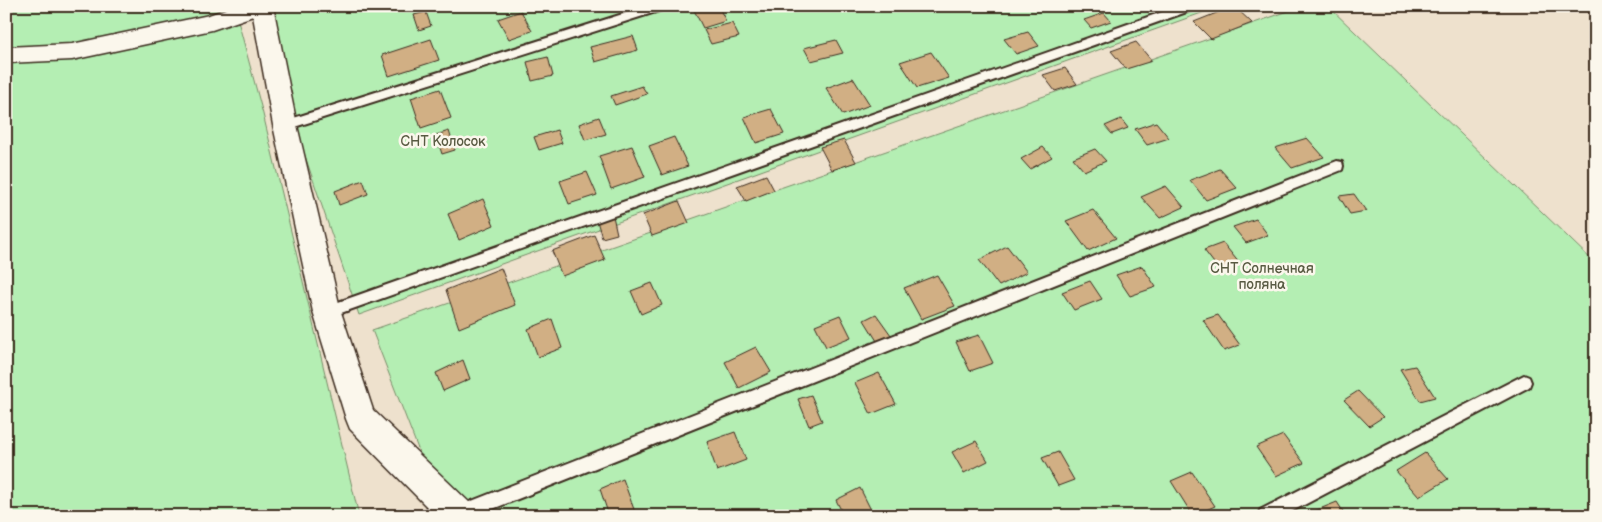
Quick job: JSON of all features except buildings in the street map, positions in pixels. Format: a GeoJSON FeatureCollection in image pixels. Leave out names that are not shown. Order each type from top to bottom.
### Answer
{"type":"FeatureCollection","features":[{"type":"Feature","properties":{"kind":"street"},"geometry":{"type":"LineString","coordinates":[[6,55],[72,52],[212,22],[260,6],[327,312],[361,419],[459,515]]}},
{"type":"Feature","properties":{"kind":"lane"},"geometry":{"type":"LineString","coordinates":[[285,125],[661,6]]}},
{"type":"Feature","properties":{"kind":"lane"},"geometry":{"type":"LineString","coordinates":[[327,312],[1191,6]]}},
{"type":"Feature","properties":{"kind":"lane"},"geometry":{"type":"LineString","coordinates":[[459,515],[1337,166]]}},
{"type":"Feature","properties":{"kind":"lane"},"geometry":{"type":"LineString","coordinates":[[1266,516],[1524,382]]}},
{"type":"Feature","properties":{"kind":"green space"},"geometry":{"type":"Polygon","coordinates":[[[6,6],[234,6],[263,114],[359,516],[6,516],[6,6]]]}},
{"type":"Feature","properties":{"kind":"green space","name":"СНТ Колосок"},"geometry":{"type":"Polygon","coordinates":[[[254,6],[1221,6],[359,315],[254,6]]]}},
{"type":"Feature","properties":{"kind":"green space","name":"СНТ Солнечная поляна"},"geometry":{"type":"Polygon","coordinates":[[[1303,6],[1328,6],[1596,264],[1596,516],[444,516],[372,330],[1303,6]]]}}]}
